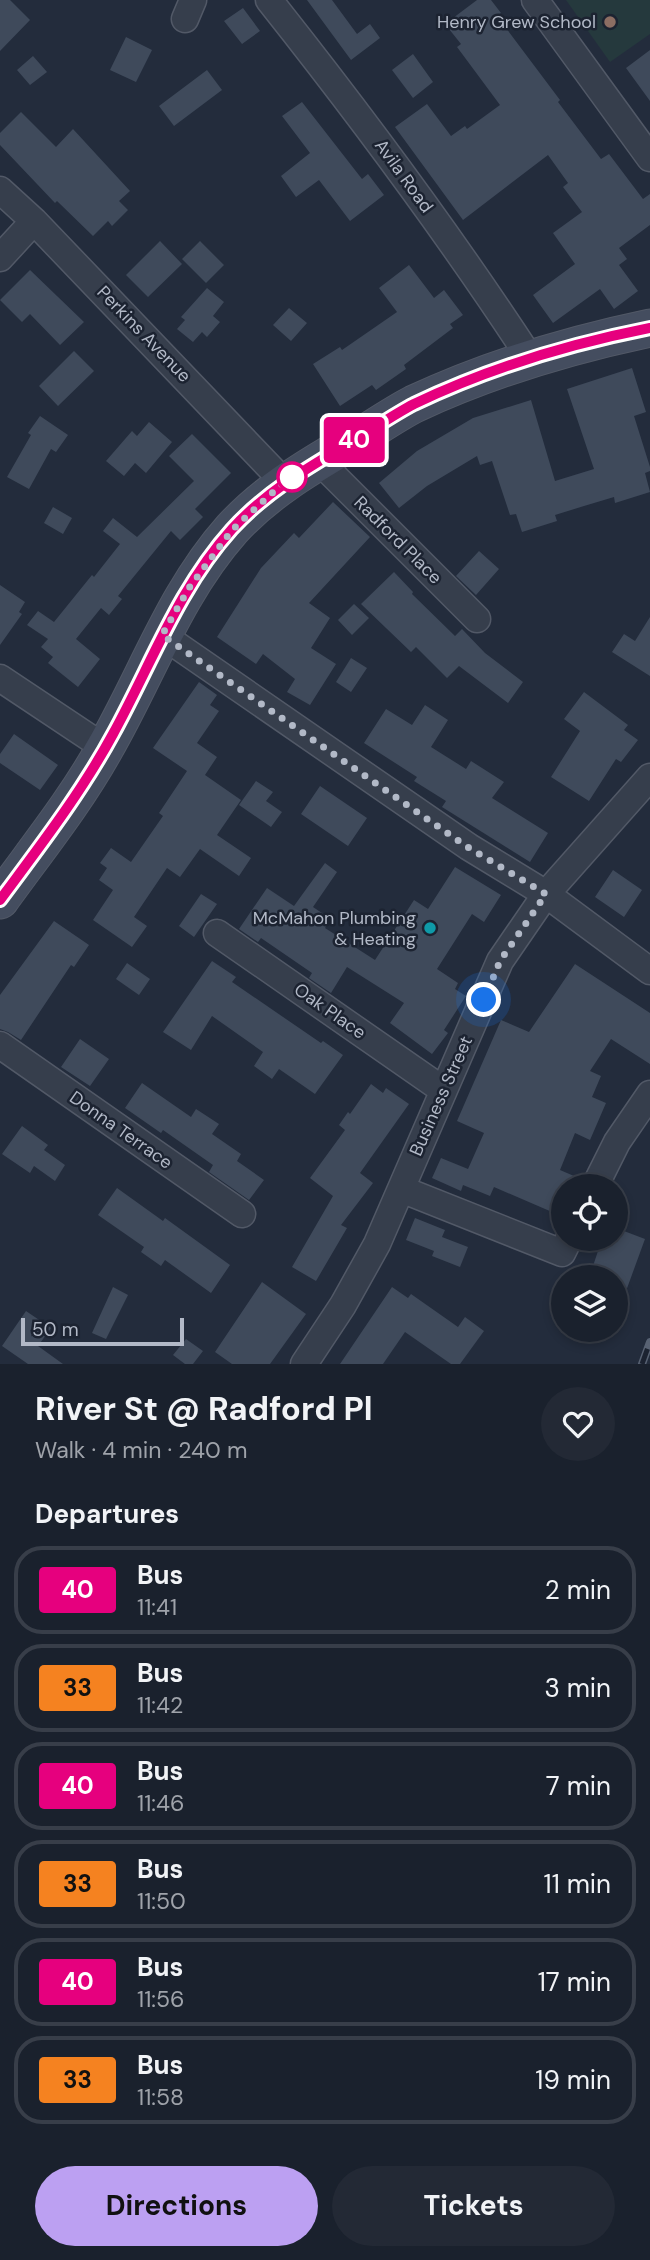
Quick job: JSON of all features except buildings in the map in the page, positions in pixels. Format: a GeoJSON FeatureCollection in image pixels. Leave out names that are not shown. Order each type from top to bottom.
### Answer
{"type":"FeatureCollection","features":[{"type":"Feature","properties":{"kind":"main road"},"geometry":{"type":"LineString","coordinates":[[0,900],[56,824],[105,748],[189,588],[232,530],[284,482],[411,406],[530,358],[650,328]]}},
{"type":"Feature","properties":{"kind":"street","name":"Avila Road"},"geometry":{"type":"LineString","coordinates":[[270,0],[342,92],[463,256],[530,358]]}},
{"type":"Feature","properties":{"kind":"street"},"geometry":{"type":"LineString","coordinates":[[535,0],[650,158]]}},
{"type":"Feature","properties":{"kind":"street","name":"Perkins Avenue"},"geometry":{"type":"LineString","coordinates":[[0,190],[34,221],[284,482]]}},
{"type":"Feature","properties":{"kind":"street"},"geometry":{"type":"LineString","coordinates":[[0,258],[34,221]]}},
{"type":"Feature","properties":{"kind":"street","name":"Radford Place"},"geometry":{"type":"LineString","coordinates":[[319,461],[477,619]]}},
{"type":"Feature","properties":{"kind":"street"},"geometry":{"type":"LineString","coordinates":[[162,635],[469,848],[546,894],[650,971]]}},
{"type":"Feature","properties":{"kind":"street"},"geometry":{"type":"LineString","coordinates":[[0,678],[105,748]]}},
{"type":"Feature","properties":{"kind":"street","name":"Business Street"},"geometry":{"type":"LineString","coordinates":[[304,1364],[360,1276],[401,1189],[500,961],[546,894],[650,776]]}},
{"type":"Feature","properties":{"kind":"street","name":"Oak Place"},"geometry":{"type":"LineString","coordinates":[[217,933],[443,1090]]}},
{"type":"Feature","properties":{"kind":"street","name":"Donna Terrace"},"geometry":{"type":"LineString","coordinates":[[0,1045],[242,1214]]}},
{"type":"Feature","properties":{"kind":"street"},"geometry":{"type":"LineString","coordinates":[[601,1174],[617,1142],[650,1094]]}},
{"type":"Feature","properties":{"kind":"street"},"geometry":{"type":"LineString","coordinates":[[401,1189],[551,1249]]}},
{"type":"Feature","properties":{"kind":"green space","name":"Henry Grew School"},"geometry":{"type":"Polygon","coordinates":[[[566,0],[650,0],[650,34],[610,62],[566,0]]]}},
{"type":"Feature","properties":{"kind":"railway"},"geometry":{"type":"LineString","coordinates":[[642,1364],[650,1342]]}},
{"type":"Feature","properties":{"kind":"bus line","name":"40"},"geometry":{"type":"LineString","coordinates":[[0,900],[95,767],[189,588],[232,530],[284,482],[411,406],[435,395],[530,358],[650,328]]}},
{"type":"Feature","properties":{"kind":"place","name":"Henry Grew School"},"geometry":{"type":"Point","coordinates":[610,22]}},
{"type":"Feature","properties":{"kind":"place","name":"McMahon Plumbing & Heating"},"geometry":{"type":"Point","coordinates":[430,928]}},
{"type":"Feature","properties":{"kind":"route"},"geometry":{"type":"LineString","coordinates":[[292,477],[232,530],[189,588],[162,635],[313,737],[469,848],[546,894],[500,961],[484,1000]]}}]}
